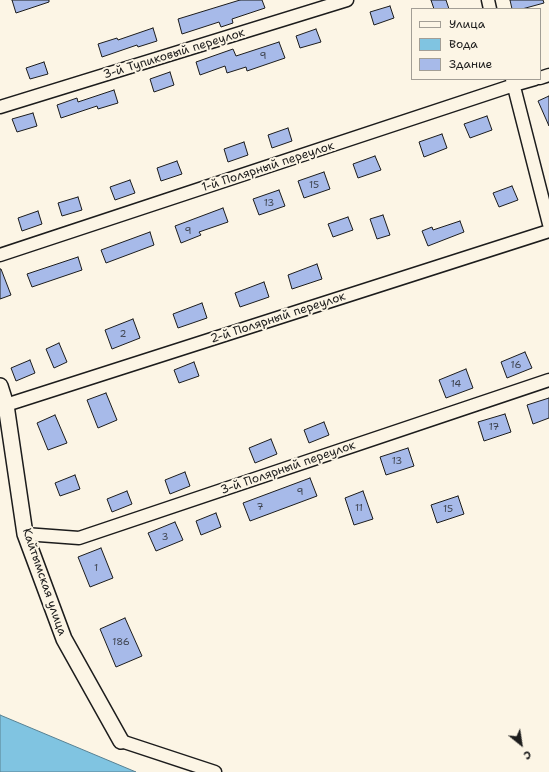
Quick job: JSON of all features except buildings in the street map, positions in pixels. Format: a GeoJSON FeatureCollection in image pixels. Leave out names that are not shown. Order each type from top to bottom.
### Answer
{"type":"FeatureCollection","features":[{"type":"Feature","properties":{"kind":"street","name":"3-й Тупиковый переулок"},"geometry":{"type":"LineString","coordinates":[[0,107],[325,3],[348,0]]}},
{"type":"Feature","properties":{"kind":"street","name":"1-й Полярный переулок"},"geometry":{"type":"LineString","coordinates":[[0,255],[513,82],[528,80]]}},
{"type":"Feature","properties":{"kind":"street"},"geometry":{"type":"LineString","coordinates":[[513,82],[549,224]]}},
{"type":"Feature","properties":{"kind":"street","name":"2-й Полярный переулок"},"geometry":{"type":"LineString","coordinates":[[6,405],[549,232]]}},
{"type":"Feature","properties":{"kind":"street","name":"3-й Полярный переулок"},"geometry":{"type":"LineString","coordinates":[[25,534],[79,538],[549,380]]}},
{"type":"Feature","properties":{"kind":"street","name":"Кайтымская улица"},"geometry":{"type":"LineString","coordinates":[[0,386],[6,405],[25,534],[64,639],[121,741]]}},
{"type":"Feature","properties":{"kind":"street"},"geometry":{"type":"LineString","coordinates":[[121,741],[215,772]]}},
{"type":"Feature","properties":{"kind":"water"},"geometry":{"type":"Polygon","coordinates":[[[0,715],[136,772],[0,772],[0,715]]]}}]}
